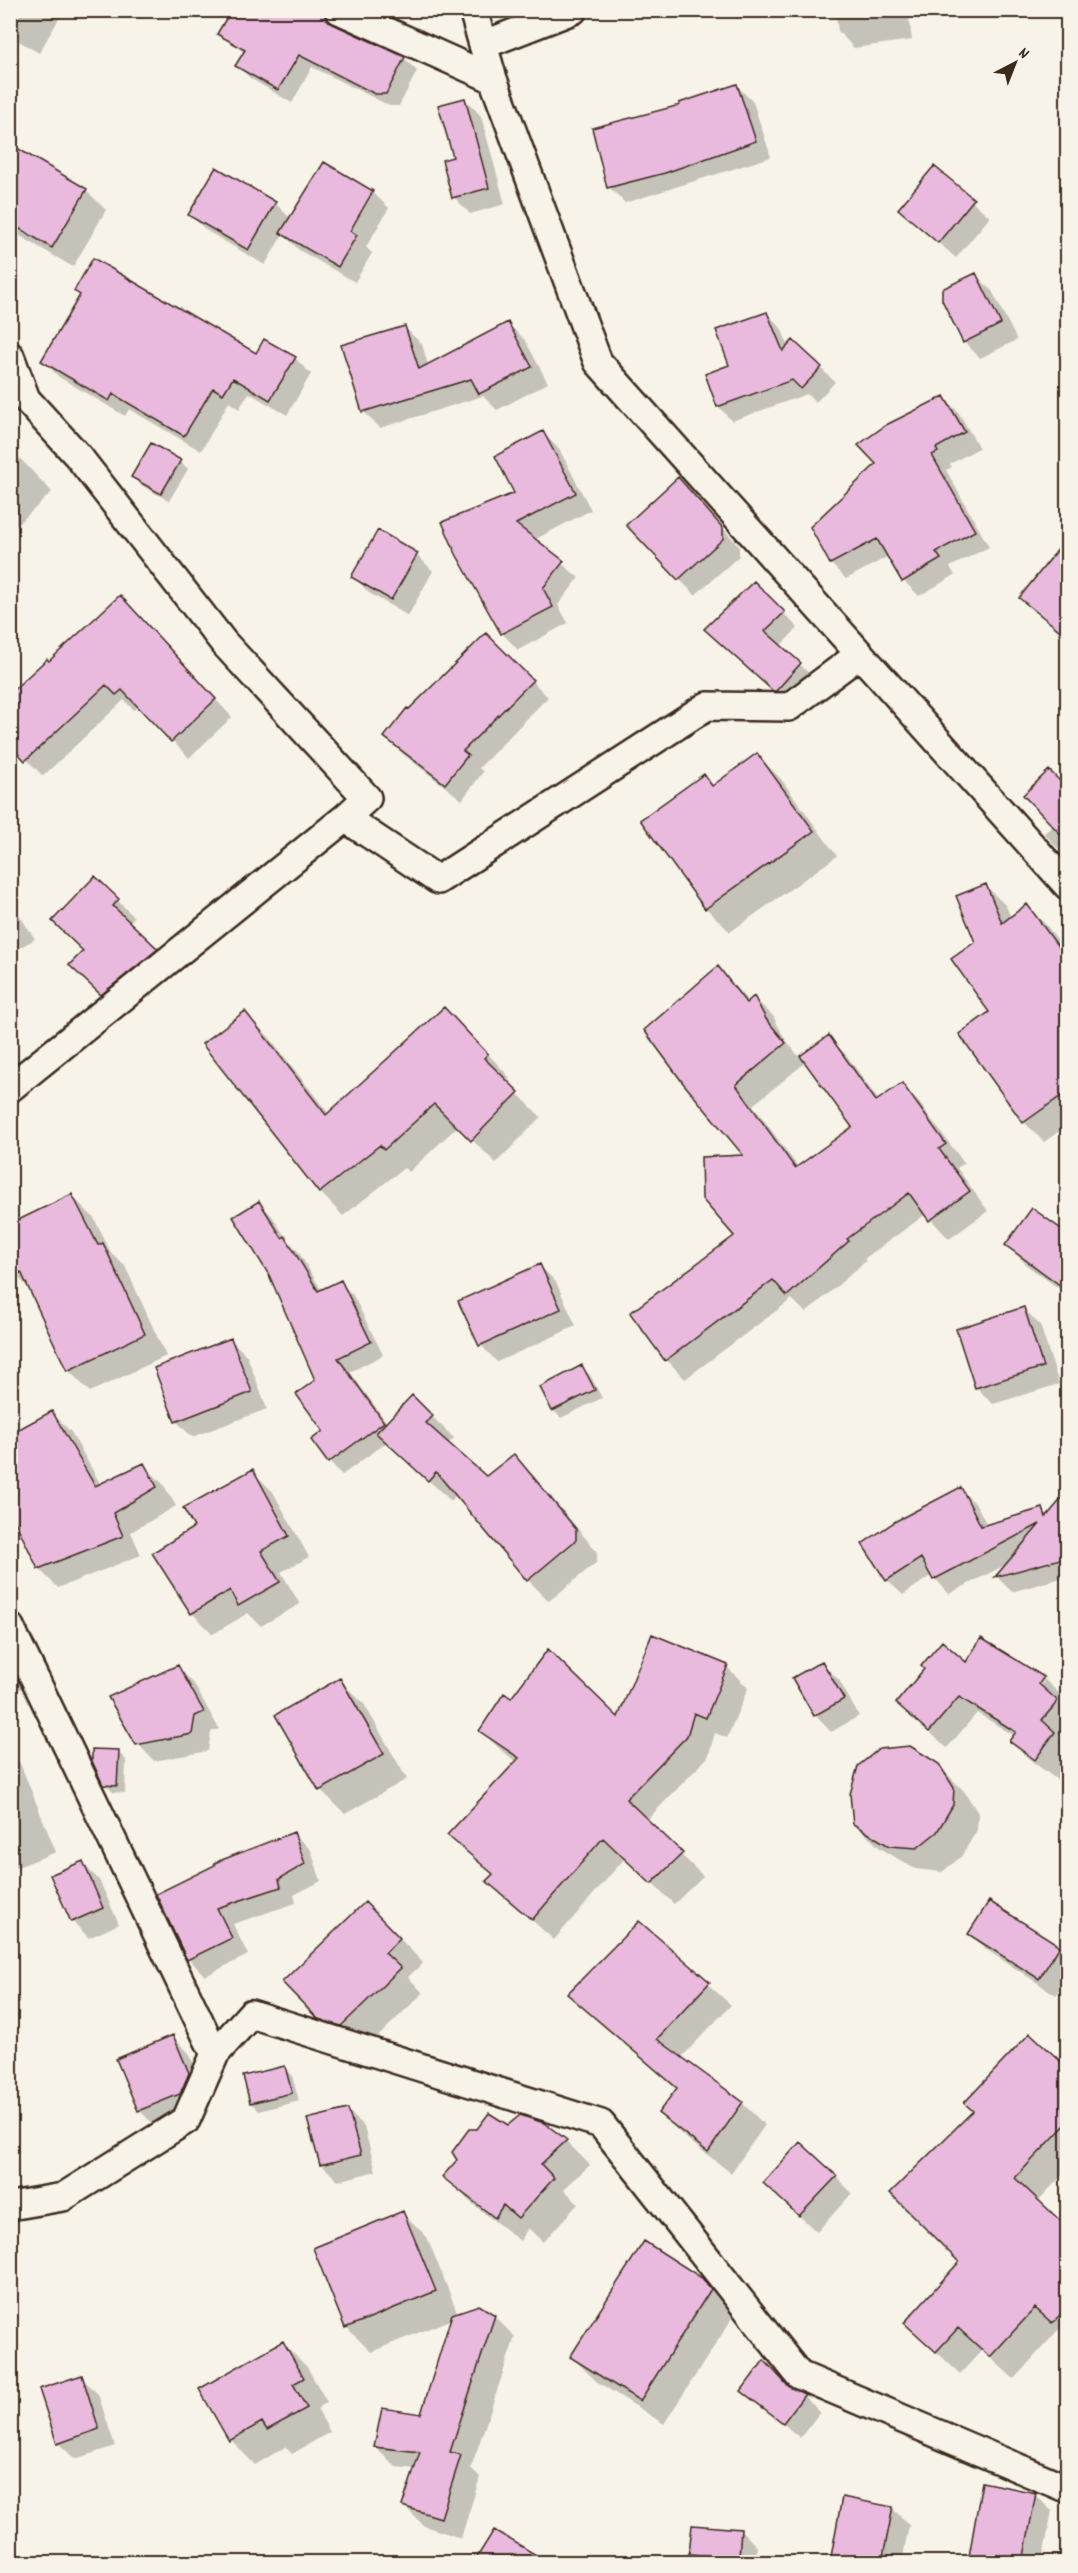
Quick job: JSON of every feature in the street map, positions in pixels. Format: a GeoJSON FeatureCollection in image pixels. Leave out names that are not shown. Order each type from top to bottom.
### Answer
{"type":"FeatureCollection","features":[{"type":"Feature","properties":{"kind":"street"},"geometry":{"type":"LineString","coordinates":[[339,10],[493,79]]}},
{"type":"Feature","properties":{"kind":"street"},"geometry":{"type":"LineString","coordinates":[[473,10],[493,79],[598,362],[1068,886]]}},
{"type":"Feature","properties":{"kind":"street"},"geometry":{"type":"LineString","coordinates":[[483,45],[573,10]]}},
{"type":"Feature","properties":{"kind":"street"},"geometry":{"type":"LineString","coordinates":[[10,356],[26,399],[78,456],[224,643],[367,798],[10,1088]]}},
{"type":"Feature","properties":{"kind":"street"},"geometry":{"type":"LineString","coordinates":[[345,818],[438,880],[708,706],[789,707],[860,654]]}},
{"type":"Feature","properties":{"kind":"street"},"geometry":{"type":"LineString","coordinates":[[10,1627],[215,2054]]}},
{"type":"Feature","properties":{"kind":"street"},"geometry":{"type":"LineString","coordinates":[[10,2206],[63,2198],[186,2120],[215,2054],[251,2014],[601,2124],[699,2252],[798,2375],[1068,2489]]}},
{"type":"Feature","properties":{"kind":"building"},"geometry":{"type":"Polygon","coordinates":[[[231,10],[323,10],[326,19],[333,24],[405,57],[386,94],[375,94],[299,55],[278,90],[235,66],[245,50],[217,34],[231,10]]]}},
{"type":"Feature","properties":{"kind":"building"},"geometry":{"type":"Polygon","coordinates":[[[737,84],[756,141],[665,173],[607,188],[592,128],[680,105],[679,103],[737,84]]]}},
{"type":"Feature","properties":{"kind":"building"},"geometry":{"type":"Polygon","coordinates":[[[465,98],[489,188],[452,198],[442,160],[453,157],[438,105],[465,98]]]}},
{"type":"Feature","properties":{"kind":"building"},"geometry":{"type":"Polygon","coordinates":[[[10,144],[87,189],[52,248],[10,223],[10,144]]]}},
{"type":"Feature","properties":{"kind":"building"},"geometry":{"type":"Polygon","coordinates":[[[324,162],[373,191],[350,231],[357,235],[338,267],[280,233],[324,162]]]}},
{"type":"Feature","properties":{"kind":"building"},"geometry":{"type":"Polygon","coordinates":[[[934,166],[974,199],[938,243],[898,209],[934,166]]]}},
{"type":"Feature","properties":{"kind":"building"},"geometry":{"type":"Polygon","coordinates":[[[216,167],[276,202],[248,250],[188,215],[216,167]]]}},
{"type":"Feature","properties":{"kind":"building"},"geometry":{"type":"Polygon","coordinates":[[[93,258],[256,353],[264,339],[296,357],[270,400],[233,378],[223,394],[213,388],[184,436],[113,394],[109,401],[41,361],[80,295],[74,291],[93,258]]]}},
{"type":"Feature","properties":{"kind":"building"},"geometry":{"type":"Polygon","coordinates":[[[976,273],[1001,324],[963,343],[942,300],[942,289],[976,273]]]}},
{"type":"Feature","properties":{"kind":"building"},"geometry":{"type":"Polygon","coordinates":[[[767,312],[783,351],[793,340],[822,367],[801,389],[792,380],[717,407],[705,374],[729,365],[716,330],[767,312]]]}},
{"type":"Feature","properties":{"kind":"building"},"geometry":{"type":"Polygon","coordinates":[[[508,322],[532,367],[479,394],[471,379],[362,412],[341,345],[405,326],[419,369],[508,322]]]}},
{"type":"Feature","properties":{"kind":"building"},"geometry":{"type":"Polygon","coordinates":[[[944,396],[965,432],[936,448],[938,452],[932,455],[975,531],[936,552],[941,559],[902,582],[877,539],[830,564],[810,527],[876,464],[858,445],[886,425],[944,396]]]}},
{"type":"Feature","properties":{"kind":"building"},"geometry":{"type":"Polygon","coordinates":[[[543,431],[576,493],[516,524],[564,561],[543,588],[553,607],[501,634],[456,554],[442,522],[514,493],[495,456],[543,431]]]}},
{"type":"Feature","properties":{"kind":"building"},"geometry":{"type":"Polygon","coordinates":[[[151,443],[181,460],[161,494],[131,477],[151,443]]]}},
{"type":"Feature","properties":{"kind":"building"},"geometry":{"type":"Polygon","coordinates":[[[678,477],[723,528],[723,539],[678,580],[626,525],[678,477]]]}},
{"type":"Feature","properties":{"kind":"building"},"geometry":{"type":"Polygon","coordinates":[[[378,530],[418,553],[391,600],[351,577],[378,530]]]}},
{"type":"Feature","properties":{"kind":"building"},"geometry":{"type":"Polygon","coordinates":[[[1068,537],[1068,637],[1019,598],[1068,537]]]}},
{"type":"Feature","properties":{"kind":"building"},"geometry":{"type":"Polygon","coordinates":[[[754,581],[785,612],[765,631],[801,663],[776,691],[773,691],[704,629],[754,581]]]}},
{"type":"Feature","properties":{"kind":"building"},"geometry":{"type":"Polygon","coordinates":[[[120,595],[216,699],[171,742],[122,690],[116,695],[106,685],[25,761],[10,745],[10,693],[47,659],[49,661],[120,595]]]}},
{"type":"Feature","properties":{"kind":"building"},"geometry":{"type":"Polygon","coordinates":[[[486,633],[533,680],[463,751],[468,755],[445,784],[384,737],[407,708],[409,709],[486,633]]]}},
{"type":"Feature","properties":{"kind":"building"},"geometry":{"type":"Polygon","coordinates":[[[757,753],[814,831],[705,909],[640,820],[704,774],[712,786],[757,753]]]}},
{"type":"Feature","properties":{"kind":"building"},"geometry":{"type":"Polygon","coordinates":[[[1049,770],[1068,789],[1068,842],[1023,795],[1049,770]]]}},
{"type":"Feature","properties":{"kind":"building"},"geometry":{"type":"Polygon","coordinates":[[[95,876],[119,899],[113,906],[158,949],[101,995],[69,965],[83,951],[52,921],[95,876]]]}},
{"type":"Feature","properties":{"kind":"building"},"geometry":{"type":"Polygon","coordinates":[[[986,884],[1002,923],[1027,904],[1068,960],[1068,1091],[1023,1123],[959,1034],[989,1012],[951,959],[975,942],[956,896],[986,884]]]}},
{"type":"Feature","properties":{"kind":"building"},"geometry":{"type":"Polygon","coordinates":[[[718,966],[746,1003],[754,996],[766,1019],[786,1043],[736,1085],[795,1168],[852,1127],[800,1056],[829,1035],[876,1101],[902,1083],[946,1144],[939,1149],[970,1191],[929,1221],[909,1193],[847,1239],[849,1241],[787,1296],[773,1280],[665,1361],[630,1313],[734,1236],[702,1199],[701,1157],[743,1155],[683,1083],[644,1030],[718,966]]]}},
{"type":"Feature","properties":{"kind":"building"},"geometry":{"type":"Polygon","coordinates":[[[444,1007],[488,1054],[484,1058],[519,1092],[471,1141],[434,1104],[384,1150],[380,1145],[319,1193],[202,1044],[245,1011],[326,1115],[444,1007]]]}},
{"type":"Feature","properties":{"kind":"building"},"geometry":{"type":"Polygon","coordinates":[[[72,1194],[98,1245],[103,1243],[145,1334],[67,1371],[21,1272],[10,1277],[10,1224],[72,1194]]]}},
{"type":"Feature","properties":{"kind":"building"},"geometry":{"type":"Polygon","coordinates":[[[259,1201],[282,1238],[285,1236],[318,1291],[341,1280],[371,1342],[338,1358],[384,1422],[328,1463],[311,1440],[323,1431],[296,1394],[315,1380],[269,1275],[233,1217],[259,1201]]]}},
{"type":"Feature","properties":{"kind":"building"},"geometry":{"type":"Polygon","coordinates":[[[1032,1208],[1068,1234],[1068,1291],[1005,1245],[1032,1208]]]}},
{"type":"Feature","properties":{"kind":"building"},"geometry":{"type":"Polygon","coordinates":[[[540,1264],[561,1309],[479,1346],[458,1301],[540,1264]]]}},
{"type":"Feature","properties":{"kind":"building"},"geometry":{"type":"Polygon","coordinates":[[[1024,1307],[1043,1367],[975,1388],[956,1329],[1024,1307]]]}},
{"type":"Feature","properties":{"kind":"building"},"geometry":{"type":"Polygon","coordinates":[[[231,1338],[252,1392],[175,1422],[154,1368],[231,1338]]]}},
{"type":"Feature","properties":{"kind":"building"},"geometry":{"type":"Polygon","coordinates":[[[582,1365],[595,1390],[552,1411],[540,1387],[582,1365]]]}},
{"type":"Feature","properties":{"kind":"building"},"geometry":{"type":"Polygon","coordinates":[[[412,1395],[433,1416],[426,1423],[486,1476],[514,1454],[576,1529],[576,1540],[527,1581],[436,1472],[428,1481],[376,1433],[412,1395]]]}},
{"type":"Feature","properties":{"kind":"building"},"geometry":{"type":"Polygon","coordinates":[[[52,1411],[95,1486],[144,1463],[157,1487],[113,1513],[123,1536],[38,1569],[10,1511],[10,1434],[52,1411]]]}},
{"type":"Feature","properties":{"kind":"building"},"geometry":{"type":"Polygon","coordinates":[[[253,1469],[289,1536],[261,1551],[280,1582],[238,1606],[230,1590],[191,1614],[152,1553],[194,1527],[183,1508],[253,1469]]]}},
{"type":"Feature","properties":{"kind":"building"},"geometry":{"type":"Polygon","coordinates":[[[961,1487],[981,1526],[1043,1508],[1046,1517],[1068,1491],[1068,1557],[995,1577],[1040,1524],[933,1580],[921,1558],[886,1581],[862,1544],[896,1521],[961,1487]]]}},
{"type":"Feature","properties":{"kind":"building"},"geometry":{"type":"Polygon","coordinates":[[[652,1634],[728,1665],[706,1718],[694,1713],[687,1736],[626,1799],[683,1853],[651,1884],[603,1838],[532,1920],[486,1881],[493,1874],[447,1835],[519,1758],[479,1731],[504,1693],[511,1698],[548,1649],[618,1717],[652,1634]]]}},
{"type":"Feature","properties":{"kind":"building"},"geometry":{"type":"Polygon","coordinates":[[[981,1638],[1044,1677],[1039,1684],[1058,1701],[1042,1720],[1055,1732],[1035,1760],[1009,1741],[1016,1732],[959,1697],[929,1732],[896,1703],[924,1669],[921,1666],[942,1641],[966,1662],[981,1638]]]}},
{"type":"Feature","properties":{"kind":"building"},"geometry":{"type":"Polygon","coordinates":[[[822,1661],[844,1699],[814,1716],[792,1678],[822,1661]]]}},
{"type":"Feature","properties":{"kind":"building"},"geometry":{"type":"Polygon","coordinates":[[[178,1665],[204,1712],[195,1716],[192,1734],[136,1745],[108,1697],[178,1665]]]}},
{"type":"Feature","properties":{"kind":"building"},"geometry":{"type":"Polygon","coordinates":[[[340,1678],[384,1754],[319,1791],[275,1715],[340,1678]]]}},
{"type":"Feature","properties":{"kind":"building"},"geometry":{"type":"Polygon","coordinates":[[[910,1746],[939,1764],[954,1788],[953,1805],[937,1832],[917,1848],[889,1846],[853,1824],[850,1794],[858,1766],[879,1749],[910,1746]]]}},
{"type":"Feature","properties":{"kind":"building"},"geometry":{"type":"Polygon","coordinates":[[[92,1749],[119,1750],[117,1786],[103,1785],[92,1761],[92,1749]]]}},
{"type":"Feature","properties":{"kind":"building"},"geometry":{"type":"Polygon","coordinates":[[[294,1832],[305,1864],[279,1879],[281,1887],[217,1908],[232,1938],[187,1960],[156,1894],[215,1865],[214,1863],[294,1832]]]}},
{"type":"Feature","properties":{"kind":"building"},"geometry":{"type":"Polygon","coordinates":[[[83,1861],[103,1908],[71,1922],[50,1875],[83,1861]]]}},
{"type":"Feature","properties":{"kind":"building"},"geometry":{"type":"Polygon","coordinates":[[[989,1901],[1060,1946],[1039,1979],[968,1934],[989,1901]]]}},
{"type":"Feature","properties":{"kind":"building"},"geometry":{"type":"Polygon","coordinates":[[[365,1902],[400,1938],[385,1953],[401,1968],[341,2026],[318,2019],[282,1982],[365,1902]]]}},
{"type":"Feature","properties":{"kind":"building"},"geometry":{"type":"Polygon","coordinates":[[[639,1921],[710,1982],[657,2039],[743,2102],[708,2152],[658,2113],[677,2088],[567,1994],[639,1921]]]}},
{"type":"Feature","properties":{"kind":"building"},"geometry":{"type":"Polygon","coordinates":[[[1030,2033],[1068,2068],[1068,2122],[1015,2178],[1068,2228],[1068,2307],[1052,2323],[1035,2308],[990,2357],[958,2328],[936,2352],[904,2323],[959,2262],[890,2193],[973,2111],[964,2103],[1030,2033]]]}},
{"type":"Feature","properties":{"kind":"building"},"geometry":{"type":"Polygon","coordinates":[[[173,2035],[189,2073],[180,2094],[138,2111],[116,2059],[173,2035]]]}},
{"type":"Feature","properties":{"kind":"building"},"geometry":{"type":"Polygon","coordinates":[[[285,2066],[292,2093],[250,2103],[243,2076],[285,2066]]]}},
{"type":"Feature","properties":{"kind":"building"},"geometry":{"type":"Polygon","coordinates":[[[348,2109],[361,2155],[320,2165],[307,2119],[348,2109]]]}},
{"type":"Feature","properties":{"kind":"building"},"geometry":{"type":"Polygon","coordinates":[[[489,2113],[508,2125],[520,2115],[544,2123],[567,2140],[541,2164],[554,2178],[518,2218],[503,2205],[495,2218],[442,2177],[457,2160],[452,2152],[469,2129],[477,2129],[489,2113]]]}},
{"type":"Feature","properties":{"kind":"building"},"geometry":{"type":"Polygon","coordinates":[[[800,2142],[837,2176],[799,2216],[763,2183],[800,2142]]]}},
{"type":"Feature","properties":{"kind":"building"},"geometry":{"type":"Polygon","coordinates":[[[403,2211],[436,2291],[345,2328],[313,2248],[403,2211]]]}},
{"type":"Feature","properties":{"kind":"building"},"geometry":{"type":"Polygon","coordinates":[[[644,2241],[702,2278],[711,2289],[640,2401],[570,2357],[644,2241]]]}},
{"type":"Feature","properties":{"kind":"building"},"geometry":{"type":"Polygon","coordinates":[[[479,2305],[495,2315],[450,2452],[461,2455],[441,2518],[402,2506],[420,2452],[374,2447],[382,2408],[421,2414],[452,2314],[479,2305]]]}},
{"type":"Feature","properties":{"kind":"building"},"geometry":{"type":"Polygon","coordinates":[[[283,2341],[304,2378],[293,2384],[307,2408],[267,2430],[262,2422],[229,2441],[199,2389],[283,2341]]]}},
{"type":"Feature","properties":{"kind":"building"},"geometry":{"type":"Polygon","coordinates":[[[764,2360],[787,2385],[805,2394],[783,2423],[741,2391],[764,2360]]]}},
{"type":"Feature","properties":{"kind":"building"},"geometry":{"type":"Polygon","coordinates":[[[82,2375],[99,2429],[57,2444],[39,2389],[82,2375]]]}},
{"type":"Feature","properties":{"kind":"building"},"geometry":{"type":"Polygon","coordinates":[[[982,2482],[1036,2493],[1023,2562],[968,2562],[982,2482]]]}},
{"type":"Feature","properties":{"kind":"building"},"geometry":{"type":"Polygon","coordinates":[[[842,2497],[893,2507],[882,2562],[830,2562],[842,2497]]]}},
{"type":"Feature","properties":{"kind":"building"},"geometry":{"type":"Polygon","coordinates":[[[692,2525],[741,2529],[739,2558],[689,2554],[692,2525]]]}},
{"type":"Feature","properties":{"kind":"building"},"geometry":{"type":"Polygon","coordinates":[[[494,2530],[548,2562],[474,2562],[494,2530]]]}}]}
